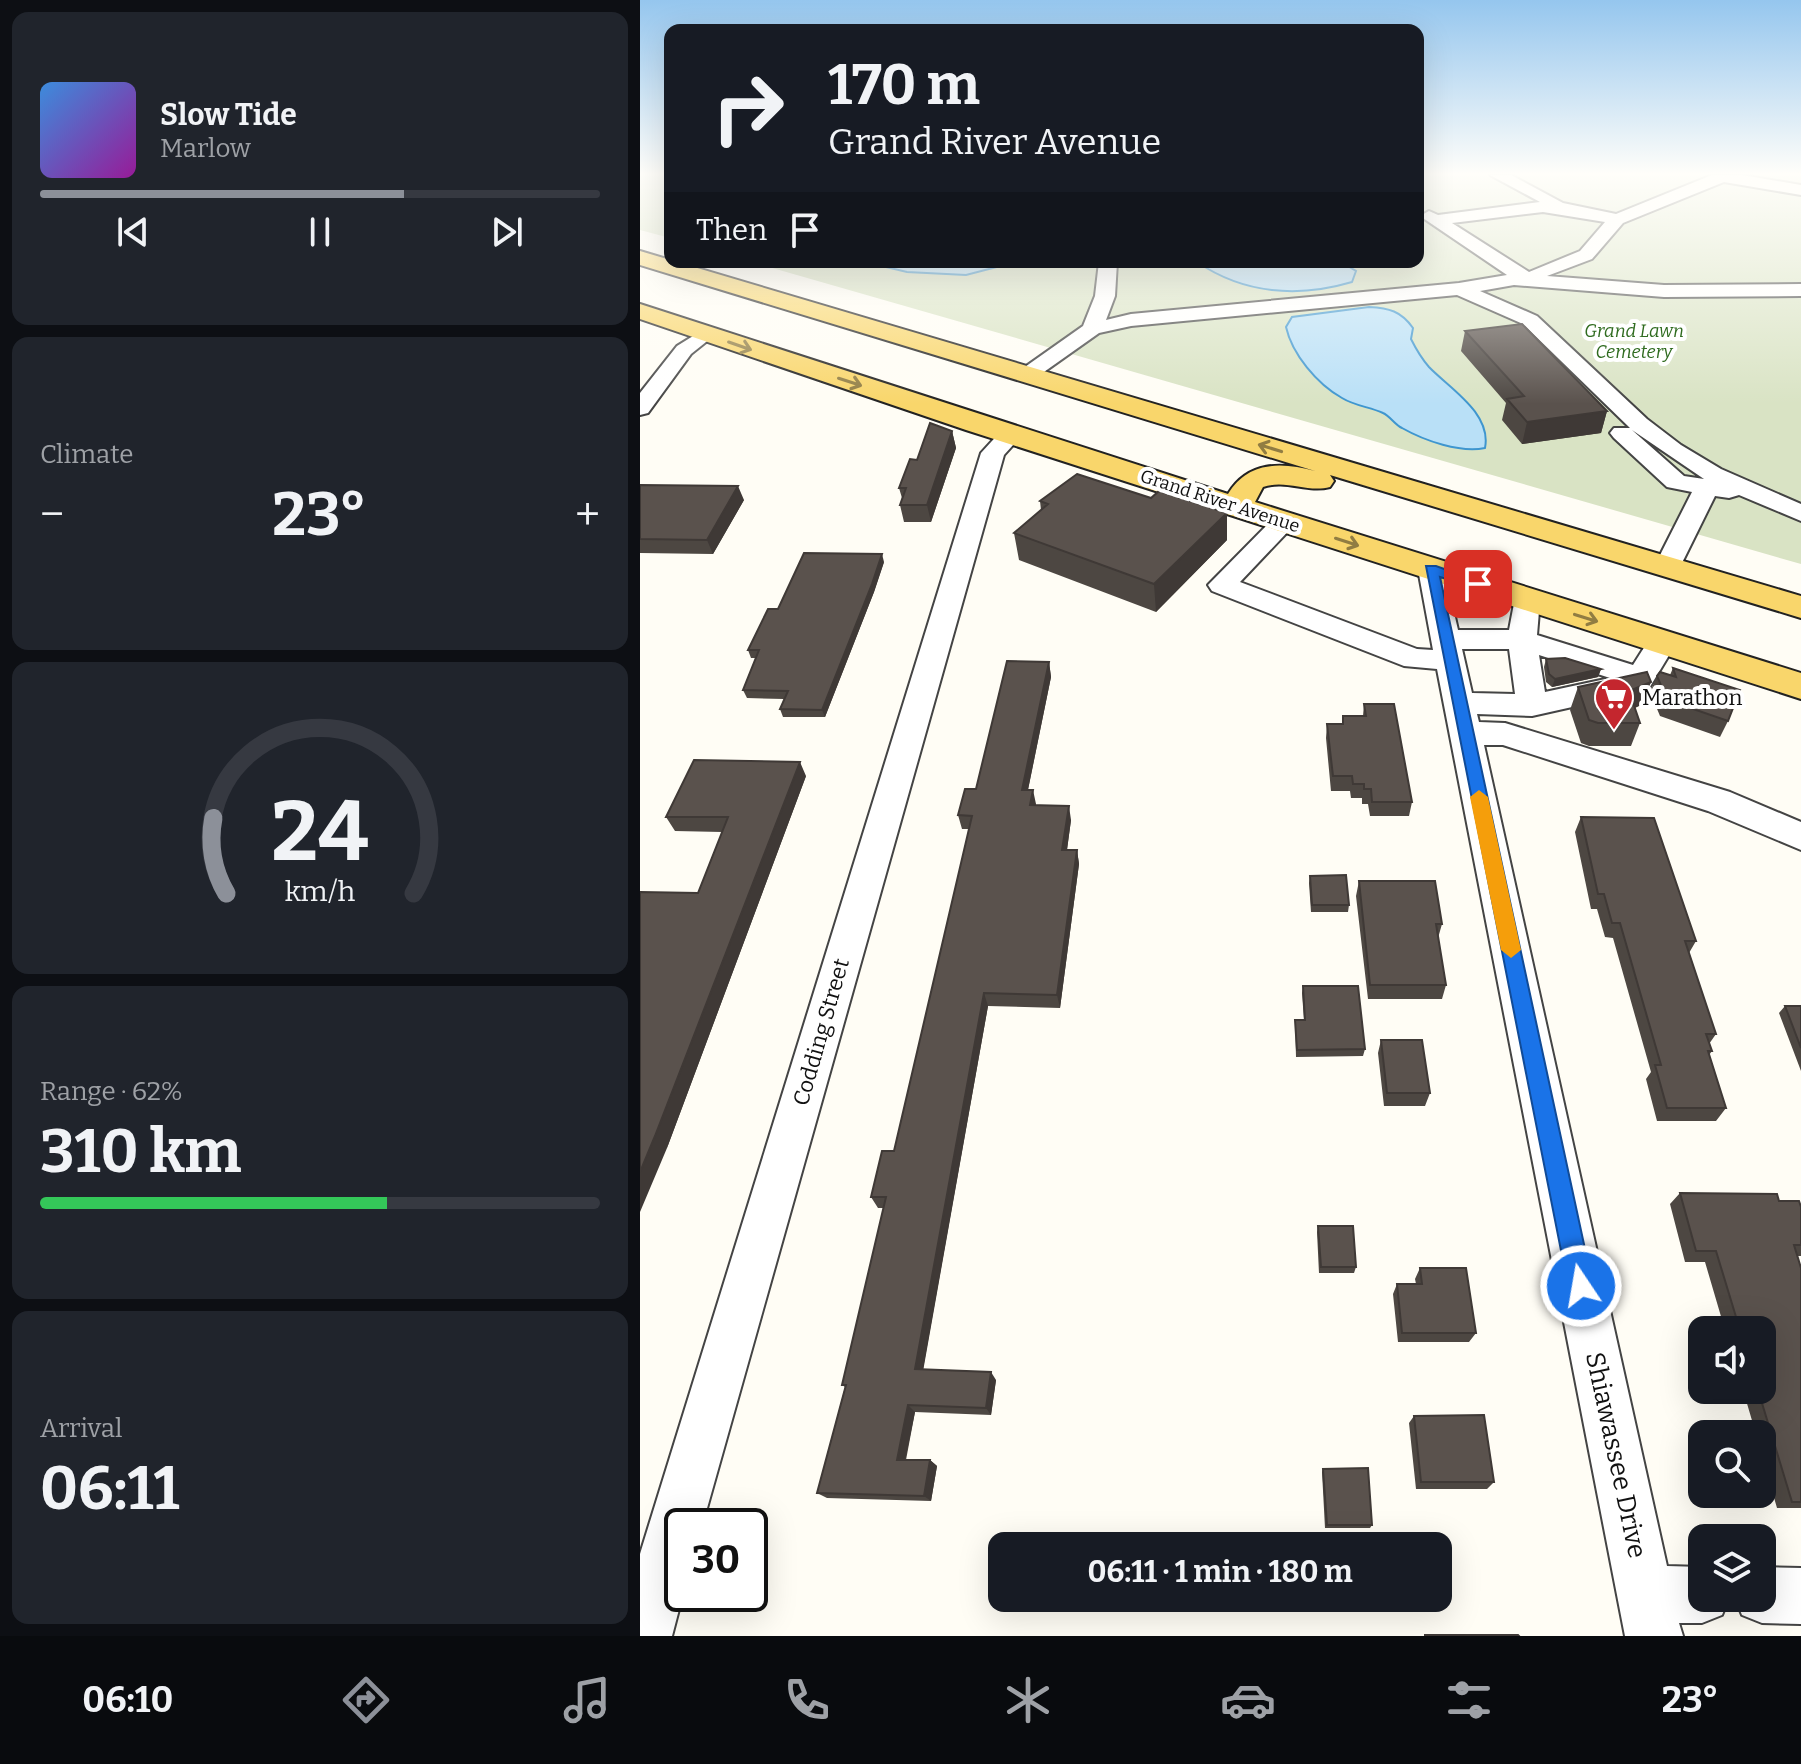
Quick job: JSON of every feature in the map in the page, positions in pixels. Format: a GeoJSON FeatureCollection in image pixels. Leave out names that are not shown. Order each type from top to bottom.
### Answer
{"type":"FeatureCollection","features":[{"type":"Feature","properties":{"kind":"main road"},"geometry":{"type":"LineString","coordinates":[[640,258],[664,265]]}},
{"type":"Feature","properties":{"kind":"main road"},"geometry":{"type":"LineString","coordinates":[[673,268],[1026,374],[1149,433],[1667,567],[1801,607]]}},
{"type":"Feature","properties":{"kind":"main road"},"geometry":{"type":"LineString","coordinates":[[649,314],[686,298],[732,300],[884,348],[952,352]]}},
{"type":"Feature","properties":{"kind":"main road","name":"Grand River Avenue"},"geometry":{"type":"LineString","coordinates":[[649,314],[1059,451],[1801,686]]}},
{"type":"Feature","properties":{"kind":"main road"},"geometry":{"type":"LineString","coordinates":[[1059,451],[1149,433]]}},
{"type":"Feature","properties":{"kind":"main road"},"geometry":{"type":"LineString","coordinates":[[1237,506],[1251,481],[1274,473],[1294,473],[1601,568],[1746,590]]}},
{"type":"Feature","properties":{"kind":"street"},"geometry":{"type":"LineString","coordinates":[[1481,251],[1519,278],[1664,291],[1799,292]]}},
{"type":"Feature","properties":{"kind":"street"},"geometry":{"type":"LineString","coordinates":[[1026,374],[1092,329],[1131,320],[1459,289],[1519,278],[1589,251]]}},
{"type":"Feature","properties":{"kind":"street"},"geometry":{"type":"LineString","coordinates":[[1092,329],[1105,296],[1107,268]]}},
{"type":"Feature","properties":{"kind":"street"},"geometry":{"type":"LineString","coordinates":[[1459,289],[1530,320],[1639,424],[1712,474],[1801,513]]}},
{"type":"Feature","properties":{"kind":"street"},"geometry":{"type":"LineString","coordinates":[[1493,303],[1654,465],[1676,482],[1706,490],[1801,496]]}},
{"type":"Feature","properties":{"kind":"street"},"geometry":{"type":"LineString","coordinates":[[640,408],[684,350],[706,334]]}},
{"type":"Feature","properties":{"kind":"street","name":"Codding Street"},"geometry":{"type":"LineString","coordinates":[[643,1636],[993,453],[1010,435]]}},
{"type":"Feature","properties":{"kind":"street"},"geometry":{"type":"LineString","coordinates":[[1667,567],[1706,490]]}},
{"type":"Feature","properties":{"kind":"street"},"geometry":{"type":"LineString","coordinates":[[1284,522],[1222,585],[1414,659],[1448,650],[1522,640],[1641,678]]}},
{"type":"Feature","properties":{"kind":"street","name":"Shiawassee Drive"},"geometry":{"type":"LineString","coordinates":[[1431,569],[1649,1615]]}},
{"type":"Feature","properties":{"kind":"street"},"geometry":{"type":"LineString","coordinates":[[1526,599],[1522,640],[1532,705]]}},
{"type":"Feature","properties":{"kind":"street"},"geometry":{"type":"LineString","coordinates":[[1462,718],[1637,683],[1662,642]]}},
{"type":"Feature","properties":{"kind":"street"},"geometry":{"type":"LineString","coordinates":[[1462,718],[1639,779],[1718,801],[1801,837]]}},
{"type":"Feature","properties":{"kind":"street"},"geometry":{"type":"LineString","coordinates":[[1776,1595],[1801,1596]]}},
{"type":"Feature","properties":{"kind":"street"},"geometry":{"type":"LineString","coordinates":[[1649,1615],[1688,1600]]}},
{"type":"Feature","properties":{"kind":"green space","name":"Grand Lawn Cemetery"},"geometry":{"type":"Polygon","coordinates":[[[1424,251],[1801,251],[1801,564],[773,268],[1424,268],[1424,251]]]}},
{"type":"Feature","properties":{"kind":"water"},"geometry":{"type":"Polygon","coordinates":[[[890,268],[993,268],[966,275],[907,272],[890,268]]]}},
{"type":"Feature","properties":{"kind":"water"},"geometry":{"type":"Polygon","coordinates":[[[1207,268],[1351,268],[1356,271],[1352,282],[1292,291],[1252,287],[1207,268]]]}},
{"type":"Feature","properties":{"kind":"water"},"geometry":{"type":"Polygon","coordinates":[[[1369,307],[1394,312],[1413,328],[1411,339],[1424,361],[1476,413],[1485,435],[1485,448],[1454,447],[1411,433],[1383,413],[1342,398],[1307,367],[1294,348],[1286,327],[1292,317],[1369,307]]]}},
{"type":"Feature","properties":{"kind":"building"},"geometry":{"type":"Polygon","coordinates":[[[1522,324],[1607,411],[1527,422],[1507,399],[1524,396],[1465,331],[1522,324]]]}},
{"type":"Feature","properties":{"kind":"building"},"geometry":{"type":"Polygon","coordinates":[[[930,423],[952,431],[927,505],[900,505],[906,488],[899,488],[910,459],[917,460],[930,423]]]}},
{"type":"Feature","properties":{"kind":"building"},"geometry":{"type":"Polygon","coordinates":[[[1077,474],[1151,498],[1159,491],[1227,513],[1154,584],[1014,533],[1048,504],[1040,501],[1077,474]]]}},
{"type":"Feature","properties":{"kind":"building"},"geometry":{"type":"Polygon","coordinates":[[[640,485],[738,486],[707,540],[640,539],[640,485]]]}},
{"type":"Feature","properties":{"kind":"building"},"geometry":{"type":"Polygon","coordinates":[[[804,553],[882,554],[822,710],[780,709],[788,691],[743,690],[759,650],[748,650],[768,609],[778,609],[804,553]]]}},
{"type":"Feature","properties":{"kind":"building"},"geometry":{"type":"Polygon","coordinates":[[[1565,658],[1601,669],[1555,679],[1549,674],[1546,659],[1565,658]]]}},
{"type":"Feature","properties":{"kind":"building"},"geometry":{"type":"Polygon","coordinates":[[[1007,661],[1049,662],[1022,790],[1033,790],[1030,805],[1069,806],[1062,850],[1077,850],[1057,995],[984,993],[915,1369],[991,1372],[986,1408],[908,1405],[897,1460],[930,1460],[924,1496],[817,1493],[846,1385],[842,1385],[886,1197],[871,1197],[882,1151],[894,1151],[972,816],[958,815],[965,789],[976,789],[1007,661]]]}},
{"type":"Feature","properties":{"kind":"building"},"geometry":{"type":"Polygon","coordinates":[[[1673,668],[1740,690],[1728,721],[1667,700],[1657,676],[1660,672],[1676,677],[1673,668]]]}},
{"type":"Feature","properties":{"kind":"building"},"geometry":{"type":"Polygon","coordinates":[[[1647,672],[1651,682],[1629,691],[1640,723],[1598,723],[1589,720],[1578,687],[1647,672]]]}},
{"type":"Feature","properties":{"kind":"building"},"geometry":{"type":"Polygon","coordinates":[[[1364,704],[1394,704],[1412,802],[1372,802],[1371,789],[1364,789],[1364,784],[1353,784],[1352,776],[1333,776],[1327,724],[1343,724],[1343,716],[1366,716],[1364,704]]]}},
{"type":"Feature","properties":{"kind":"building"},"geometry":{"type":"Polygon","coordinates":[[[694,760],[800,762],[640,1172],[640,892],[698,893],[728,817],[666,817],[694,760]]]}},
{"type":"Feature","properties":{"kind":"building"},"geometry":{"type":"Polygon","coordinates":[[[1581,817],[1654,818],[1696,941],[1685,941],[1716,1034],[1706,1034],[1712,1051],[1708,1051],[1726,1108],[1667,1108],[1655,1065],[1661,1065],[1620,923],[1612,923],[1604,894],[1598,894],[1581,817]]]}},
{"type":"Feature","properties":{"kind":"building"},"geometry":{"type":"Polygon","coordinates":[[[1346,875],[1349,905],[1312,905],[1310,876],[1346,875]]]}},
{"type":"Feature","properties":{"kind":"building"},"geometry":{"type":"Polygon","coordinates":[[[1359,881],[1435,881],[1442,924],[1436,924],[1446,985],[1370,985],[1359,881]]]}},
{"type":"Feature","properties":{"kind":"building"},"geometry":{"type":"Polygon","coordinates":[[[1303,986],[1358,986],[1365,1049],[1297,1050],[1295,1020],[1305,1020],[1303,986]]]}},
{"type":"Feature","properties":{"kind":"building"},"geometry":{"type":"Polygon","coordinates":[[[1785,1006],[1801,1006],[1801,1048],[1785,1006]]]}},
{"type":"Feature","properties":{"kind":"building"},"geometry":{"type":"Polygon","coordinates":[[[1381,1040],[1422,1040],[1430,1093],[1387,1093],[1381,1040]]]}},
{"type":"Feature","properties":{"kind":"building"},"geometry":{"type":"Polygon","coordinates":[[[1680,1193],[1777,1194],[1779,1201],[1799,1201],[1801,1245],[1794,1245],[1801,1268],[1801,1502],[1792,1502],[1776,1449],[1776,1420],[1767,1420],[1762,1404],[1776,1404],[1776,1316],[1736,1316],[1716,1251],[1696,1251],[1680,1193]]]}},
{"type":"Feature","properties":{"kind":"building"},"geometry":{"type":"Polygon","coordinates":[[[1318,1226],[1353,1226],[1356,1267],[1321,1267],[1318,1226]]]}},
{"type":"Feature","properties":{"kind":"building"},"geometry":{"type":"Polygon","coordinates":[[[1420,1268],[1466,1268],[1476,1333],[1402,1333],[1397,1284],[1422,1284],[1420,1268]]]}},
{"type":"Feature","properties":{"kind":"building"},"geometry":{"type":"Polygon","coordinates":[[[1484,1415],[1494,1482],[1421,1482],[1414,1416],[1484,1415]]]}},
{"type":"Feature","properties":{"kind":"building"},"geometry":{"type":"Polygon","coordinates":[[[1368,1468],[1372,1525],[1327,1525],[1323,1469],[1368,1468]]]}},
{"type":"Feature","properties":{"kind":"building"},"geometry":{"type":"Polygon","coordinates":[[[1518,1635],[1519,1636],[1425,1636],[1518,1635]]]}},
{"type":"Feature","properties":{"kind":"slow traffic"},"geometry":{"type":"LineString","coordinates":[[1479,797],[1511,950]]}},
{"type":"Feature","properties":{"kind":"place","name":"Marathon"},"geometry":{"type":"Point","coordinates":[1614,731]}},
{"type":"Feature","properties":{"kind":"route"},"geometry":{"type":"LineString","coordinates":[[1478,584],[1431,569],[1581,1286]]}}]}
